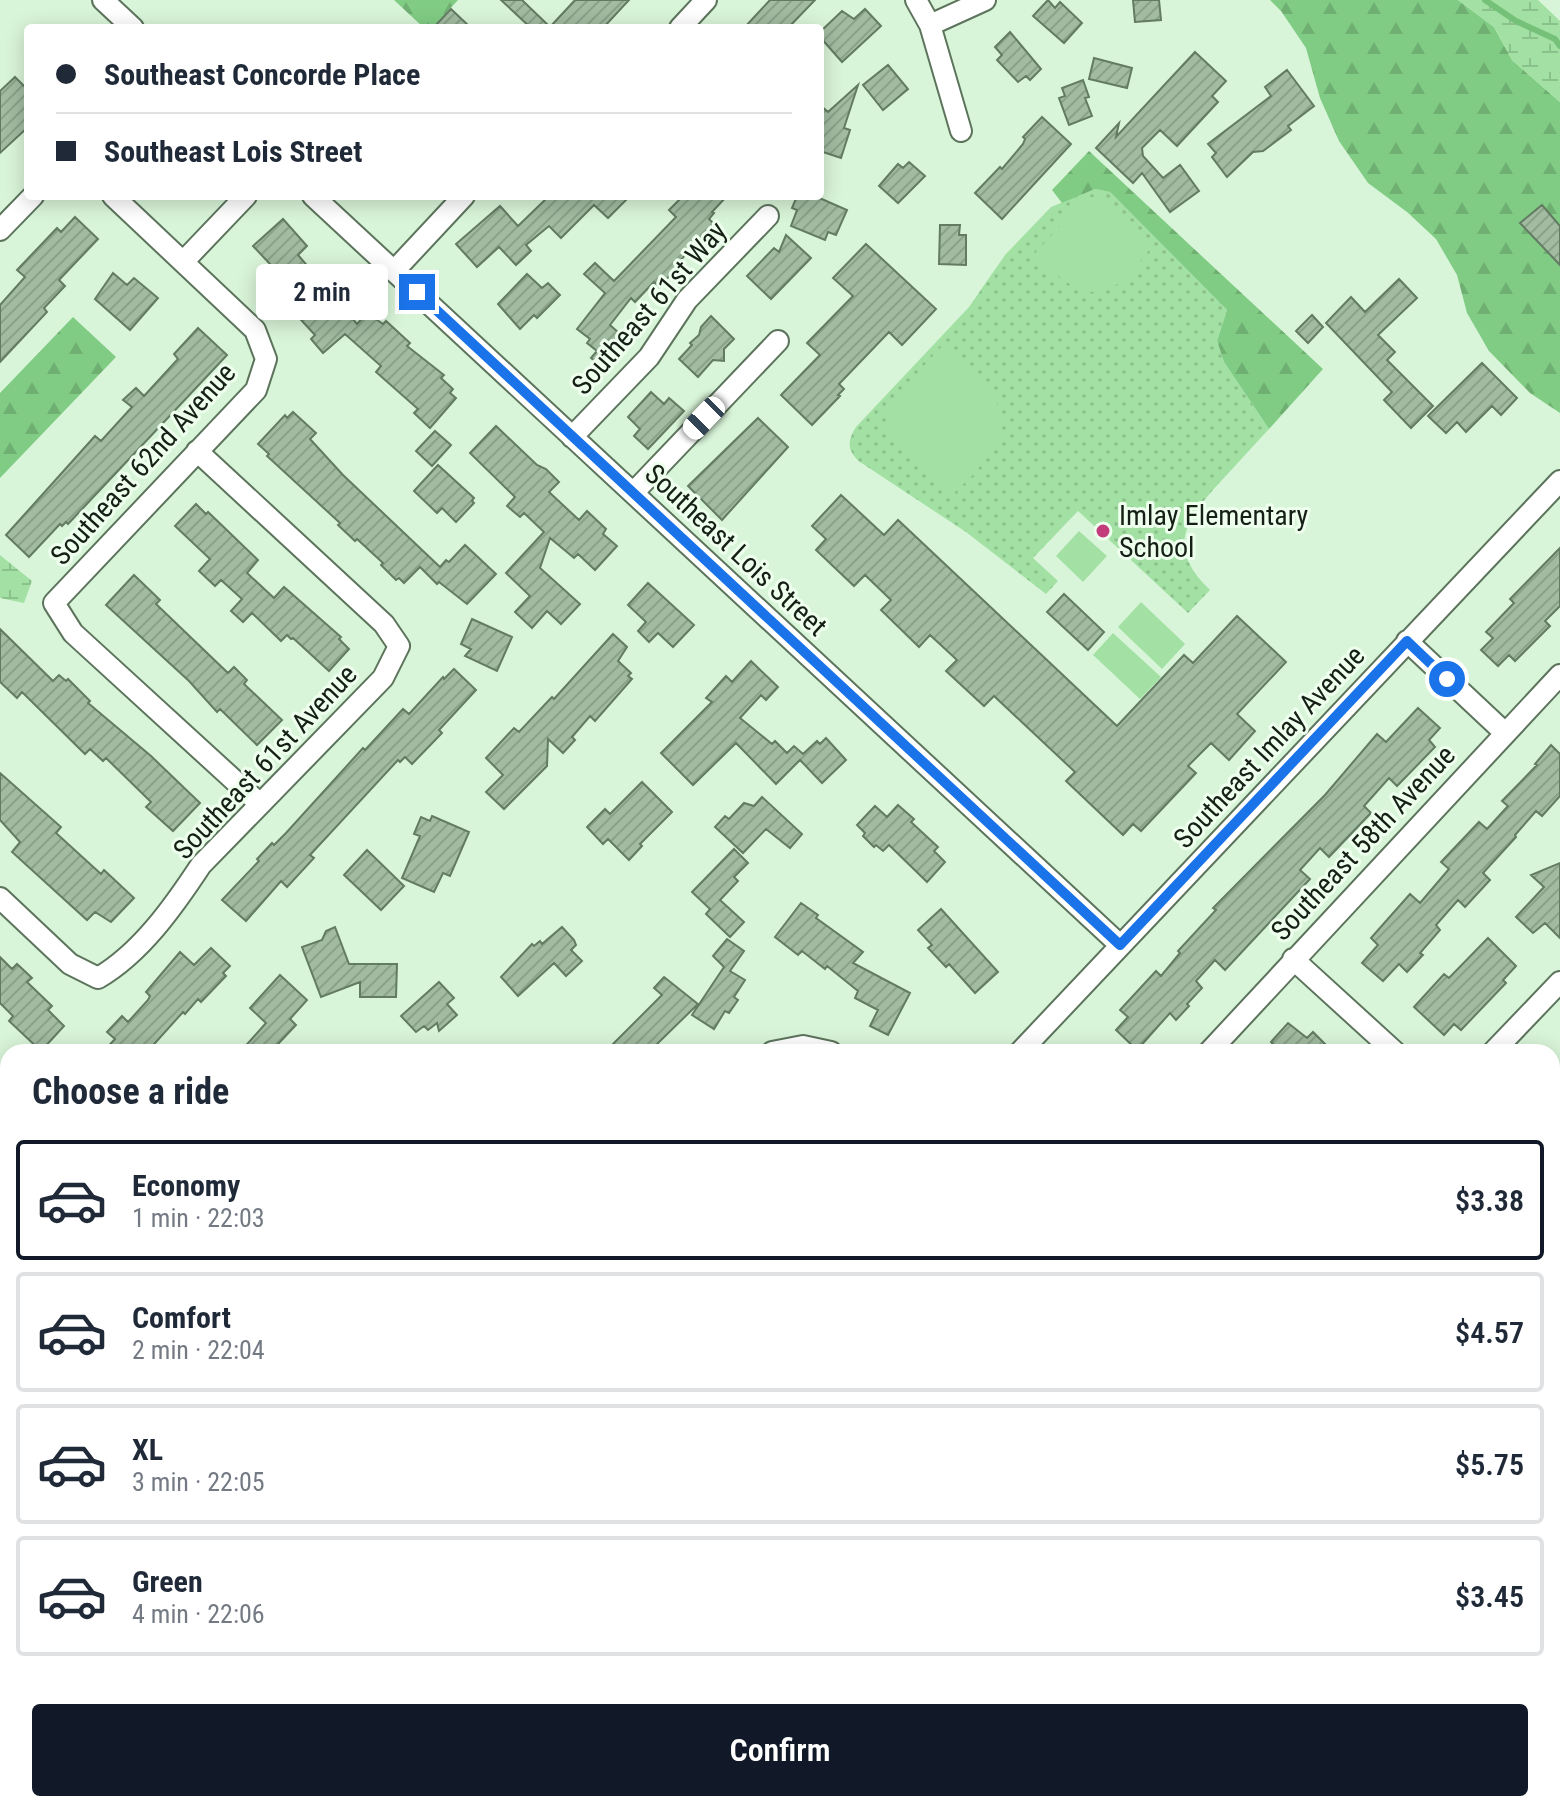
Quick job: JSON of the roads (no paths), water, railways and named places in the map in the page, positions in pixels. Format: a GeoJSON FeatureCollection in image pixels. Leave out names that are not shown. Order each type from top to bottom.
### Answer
{"type":"FeatureCollection","features":[{"type":"Feature","properties":{"kind":"street"},"geometry":{"type":"LineString","coordinates":[[103,0],[129,24]]}},
{"type":"Feature","properties":{"kind":"street"},"geometry":{"type":"LineString","coordinates":[[684,24],[706,0]]}},
{"type":"Feature","properties":{"kind":"street"},"geometry":{"type":"LineString","coordinates":[[916,0],[930,25],[961,131]]}},
{"type":"Feature","properties":{"kind":"street"},"geometry":{"type":"LineString","coordinates":[[930,25],[985,0]]}},
{"type":"Feature","properties":{"kind":"street"},"geometry":{"type":"LineString","coordinates":[[0,230],[29,200]]}},
{"type":"Feature","properties":{"kind":"street"},"geometry":{"type":"LineString","coordinates":[[117,200],[183,262],[242,200]]}},
{"type":"Feature","properties":{"kind":"street","name":"Southeast Lois Street"},"geometry":{"type":"LineString","coordinates":[[317,200],[1120,945]]}},
{"type":"Feature","properties":{"kind":"street"},"geometry":{"type":"LineString","coordinates":[[394,271],[460,200]]}},
{"type":"Feature","properties":{"kind":"street","name":"Southeast 61st Way"},"geometry":{"type":"LineString","coordinates":[[572,437],[649,357],[687,300],[768,216]]}},
{"type":"Feature","properties":{"kind":"street","name":"Southeast 62nd Avenue"},"geometry":{"type":"LineString","coordinates":[[183,262],[255,330],[266,359],[256,390],[54,603],[73,633],[260,804]]}},
{"type":"Feature","properties":{"kind":"street"},"geometry":{"type":"LineString","coordinates":[[633,493],[778,341]]}},
{"type":"Feature","properties":{"kind":"street","name":"Southeast 61st Avenue"},"geometry":{"type":"LineString","coordinates":[[0,898],[70,964],[98,978],[120,966],[178,900],[201,865],[383,678],[399,646],[384,624],[197,451]]}},
{"type":"Feature","properties":{"kind":"street","name":"Southeast Imlay Avenue"},"geometry":{"type":"LineString","coordinates":[[1027,1044],[1560,481]]}},
{"type":"Feature","properties":{"kind":"street"},"geometry":{"type":"LineString","coordinates":[[1407,641],[1505,733]]}},
{"type":"Feature","properties":{"kind":"street","name":"Southeast 58th Avenue"},"geometry":{"type":"LineString","coordinates":[[1216,1044],[1560,675]]}},
{"type":"Feature","properties":{"kind":"street"},"geometry":{"type":"LineString","coordinates":[[1293,959],[1386,1044]]}},
{"type":"Feature","properties":{"kind":"street"},"geometry":{"type":"LineString","coordinates":[[1501,1044],[1560,982]]}},
{"type":"Feature","properties":{"kind":"waterway"},"geometry":{"type":"LineString","coordinates":[[1485,0],[1516,21],[1555,39],[1560,46]]}},
{"type":"Feature","properties":{"kind":"place","name":"Imlay Elementary School"},"geometry":{"type":"Point","coordinates":[1103,531]}}]}
